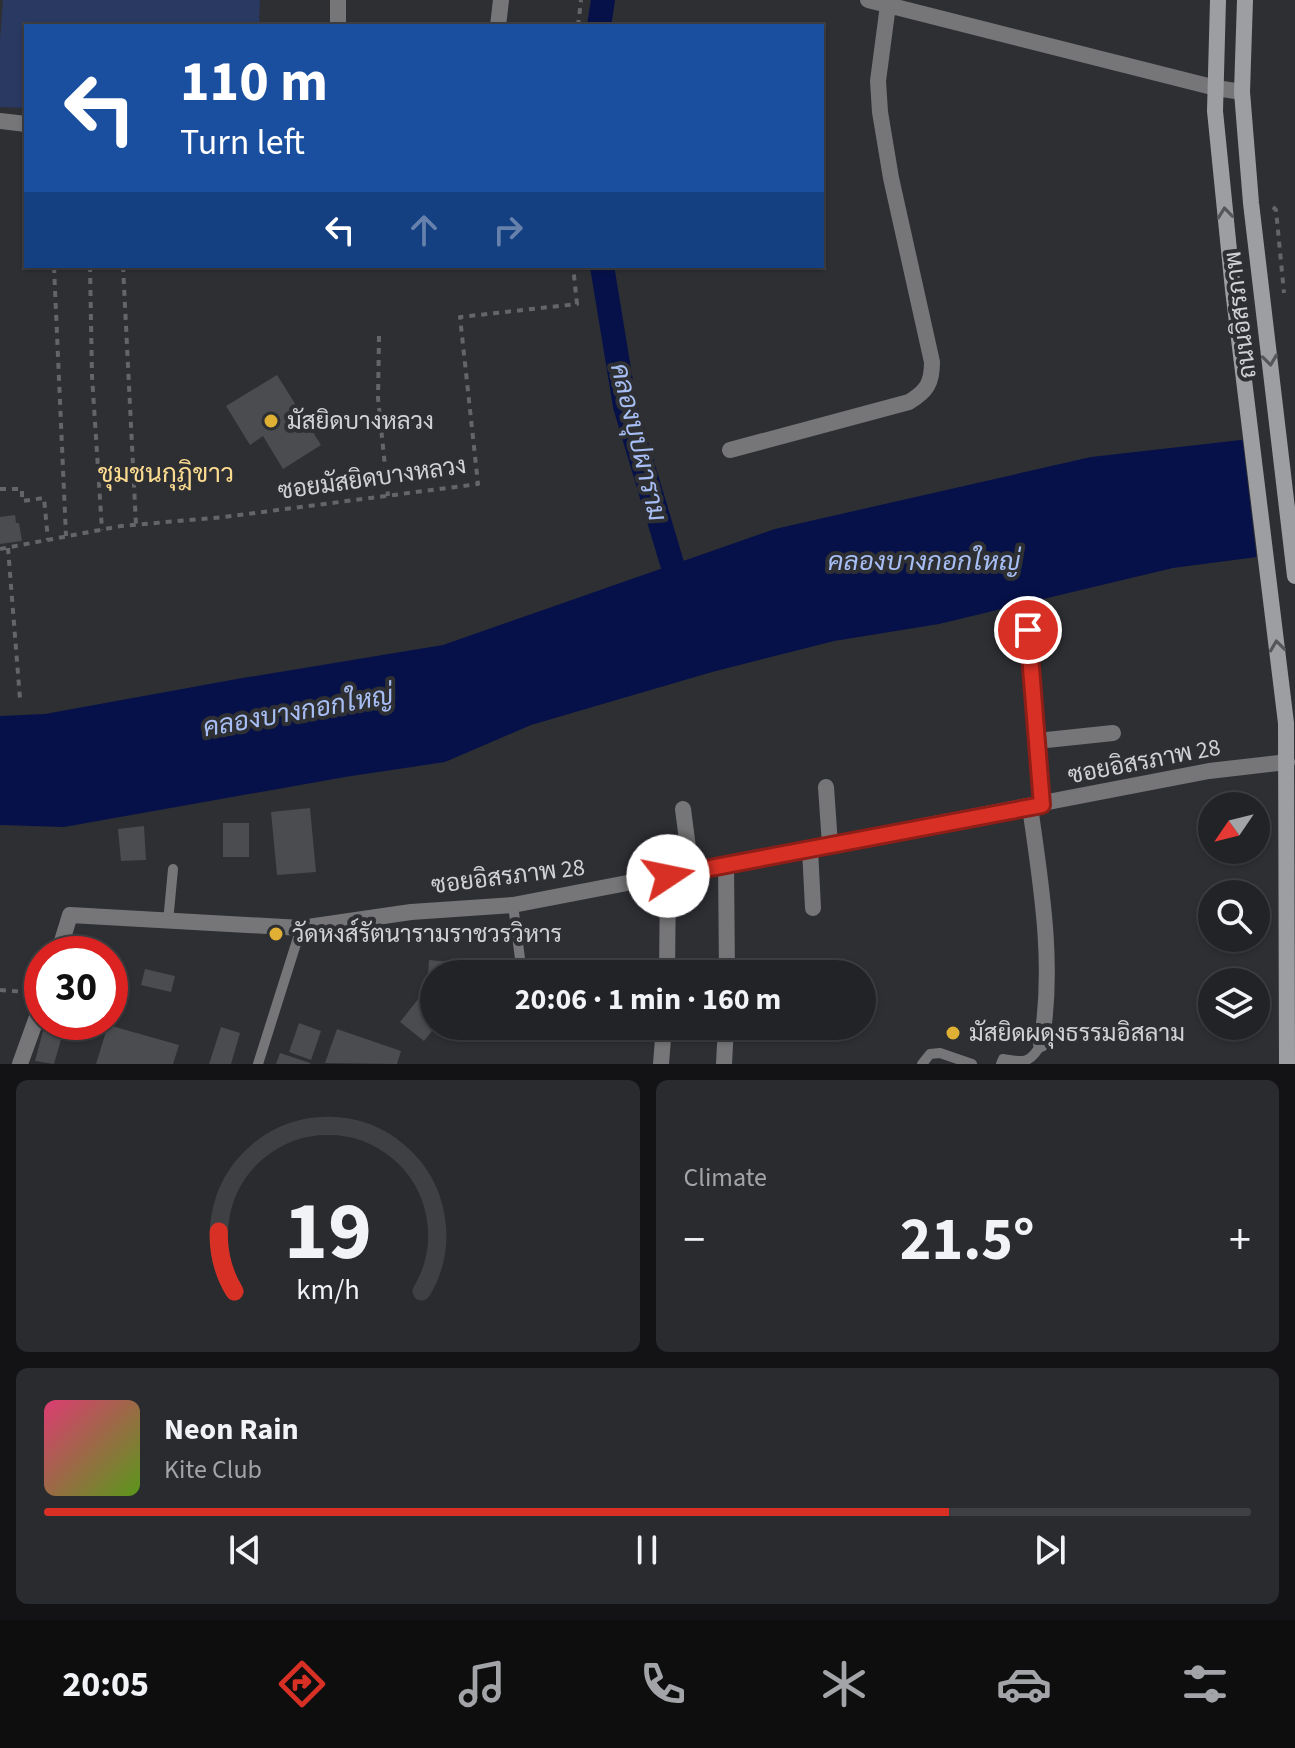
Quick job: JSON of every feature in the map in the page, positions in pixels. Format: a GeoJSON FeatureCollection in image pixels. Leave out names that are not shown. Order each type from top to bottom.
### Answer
{"type":"FeatureCollection","features":[{"type":"Feature","properties":{"kind":"main road"},"geometry":{"type":"LineString","coordinates":[[1218,0],[1215,111],[1233,290],[1286,723],[1291,1035],[1287,1064]]}},
{"type":"Feature","properties":{"kind":"main road","name":"ถนนอิสรภาพ"},"geometry":{"type":"LineString","coordinates":[[1245,0],[1242,92],[1251,203],[1295,576]]}},
{"type":"Feature","properties":{"kind":"street"},"geometry":{"type":"LineString","coordinates":[[338,0],[338,24]]}},
{"type":"Feature","properties":{"kind":"street"},"geometry":{"type":"LineString","coordinates":[[498,24],[501,0]]}},
{"type":"Feature","properties":{"kind":"street"},"geometry":{"type":"LineString","coordinates":[[868,0],[1242,92]]}},
{"type":"Feature","properties":{"kind":"street"},"geometry":{"type":"LineString","coordinates":[[730,450],[909,402],[925,393],[932,379],[932,362],[891,178],[880,112],[878,81],[888,5]]}},
{"type":"Feature","properties":{"kind":"street"},"geometry":{"type":"LineString","coordinates":[[0,121],[24,124]]}},
{"type":"Feature","properties":{"kind":"street"},"geometry":{"type":"LineString","coordinates":[[1028,630],[1037,741],[1036,806],[1043,898],[1046,1018],[1041,1044]]}},
{"type":"Feature","properties":{"kind":"street"},"geometry":{"type":"LineString","coordinates":[[1037,741],[1113,733]]}},
{"type":"Feature","properties":{"kind":"street","name":"ซอยอิสรภาพ 28"},"geometry":{"type":"LineString","coordinates":[[64,936],[70,915],[301,928],[411,912],[513,905],[1209,771],[1287,762]]}},
{"type":"Feature","properties":{"kind":"street"},"geometry":{"type":"LineString","coordinates":[[826,787],[830,845]]}},
{"type":"Feature","properties":{"kind":"street"},"geometry":{"type":"LineString","coordinates":[[683,809],[691,871]]}},
{"type":"Feature","properties":{"kind":"street"},"geometry":{"type":"LineString","coordinates":[[810,849],[813,908]]}},
{"type":"Feature","properties":{"kind":"street"},"geometry":{"type":"LineString","coordinates":[[726,864],[727,960]]}},
{"type":"Feature","properties":{"kind":"street"},"geometry":{"type":"LineString","coordinates":[[667,960],[668,876]]}},
{"type":"Feature","properties":{"kind":"street"},"geometry":{"type":"LineString","coordinates":[[20,1064],[29,1040]]}},
{"type":"Feature","properties":{"kind":"street"},"geometry":{"type":"LineString","coordinates":[[661,1064],[663,1040]]}},
{"type":"Feature","properties":{"kind":"street"},"geometry":{"type":"LineString","coordinates":[[724,1064],[725,1040]]}},
{"type":"Feature","properties":{"kind":"lane"},"geometry":{"type":"LineString","coordinates":[[168,922],[173,869]]}},
{"type":"Feature","properties":{"kind":"lane"},"geometry":{"type":"LineString","coordinates":[[513,905],[520,960]]}},
{"type":"Feature","properties":{"kind":"lane"},"geometry":{"type":"LineString","coordinates":[[258,1064],[301,928]]}},
{"type":"Feature","properties":{"kind":"lane"},"geometry":{"type":"LineString","coordinates":[[1001,1064],[1003,1059],[1027,1061],[1035,1056],[1041,1044]]}},
{"type":"Feature","properties":{"kind":"lane"},"geometry":{"type":"LineString","coordinates":[[922,1064],[930,1054],[940,1053],[972,1064]]}},
{"type":"Feature","properties":{"kind":"path"},"geometry":{"type":"LineString","coordinates":[[578,24],[581,0]]}},
{"type":"Feature","properties":{"kind":"path"},"geometry":{"type":"LineString","coordinates":[[54,268],[66,536]]}},
{"type":"Feature","properties":{"kind":"path"},"geometry":{"type":"LineString","coordinates":[[90,268],[92,376],[102,530]]}},
{"type":"Feature","properties":{"kind":"path"},"geometry":{"type":"LineString","coordinates":[[123,268],[136,525]]}},
{"type":"Feature","properties":{"kind":"path","name":"ซอยมัสยิดบางหลวง"},"geometry":{"type":"LineString","coordinates":[[0,549],[136,525],[224,517],[478,484],[460,317],[577,304],[573,268]]}},
{"type":"Feature","properties":{"kind":"path"},"geometry":{"type":"LineString","coordinates":[[379,336],[378,398],[388,496]]}},
{"type":"Feature","properties":{"kind":"path"},"geometry":{"type":"LineString","coordinates":[[0,489],[22,489],[22,501],[44,498],[48,540]]}},
{"type":"Feature","properties":{"kind":"path"},"geometry":{"type":"LineString","coordinates":[[8,548],[20,699]]}},
{"type":"Feature","properties":{"kind":"path"},"geometry":{"type":"LineString","coordinates":[[0,990],[24,992]]}},
{"type":"Feature","properties":{"kind":"shaded area"},"geometry":{"type":"Polygon","coordinates":[[[3,0],[260,0],[259,24],[24,24],[24,108],[0,107],[3,0]]]}},
{"type":"Feature","properties":{"kind":"water","name":"คลองบางกอกใหญ่"},"geometry":{"type":"Polygon","coordinates":[[[1295,434],[1295,552],[1173,568],[939,624],[834,641],[712,672],[531,725],[445,762],[64,827],[0,825],[0,716],[45,714],[443,645],[775,529],[1091,457],[1295,434]]]}},
{"type":"Feature","properties":{"kind":"pier"},"geometry":{"type":"Polygon","coordinates":[[[1295,430],[1295,556],[1257,561],[1242,436],[1295,430]]]}},
{"type":"Feature","properties":{"kind":"building","name":"มัสยิดบางหลวง"},"geometry":{"type":"Polygon","coordinates":[[[277,375],[321,445],[283,469],[263,436],[250,445],[226,406],[277,375]]]}},
{"type":"Feature","properties":{"kind":"building"},"geometry":{"type":"Polygon","coordinates":[[[15,515],[22,541],[0,544],[0,517],[15,515]]]}},
{"type":"Feature","properties":{"kind":"building"},"geometry":{"type":"Polygon","coordinates":[[[310,808],[316,872],[277,875],[271,812],[310,808]]]}},
{"type":"Feature","properties":{"kind":"building"},"geometry":{"type":"Polygon","coordinates":[[[223,823],[249,823],[249,857],[223,857],[223,823]]]}},
{"type":"Feature","properties":{"kind":"building"},"geometry":{"type":"Polygon","coordinates":[[[144,826],[146,860],[121,861],[118,829],[144,826]]]}},
{"type":"Feature","properties":{"kind":"building"},"geometry":{"type":"Polygon","coordinates":[[[145,969],[175,976],[171,992],[141,985],[145,969]]]}},
{"type":"Feature","properties":{"kind":"building"},"geometry":{"type":"Polygon","coordinates":[[[419,998],[420,999],[420,1038],[400,1022],[419,998]]]}},
{"type":"Feature","properties":{"kind":"building"},"geometry":{"type":"Polygon","coordinates":[[[299,1023],[321,1031],[311,1060],[289,1052],[299,1023]]]}},
{"type":"Feature","properties":{"kind":"building"},"geometry":{"type":"Polygon","coordinates":[[[221,1027],[240,1033],[231,1064],[209,1064],[221,1027]]]}},
{"type":"Feature","properties":{"kind":"building"},"geometry":{"type":"Polygon","coordinates":[[[337,1029],[401,1051],[397,1064],[325,1063],[337,1029]]]}},
{"type":"Feature","properties":{"kind":"building"},"geometry":{"type":"Polygon","coordinates":[[[128,1031],[179,1045],[173,1064],[96,1064],[103,1040],[128,1040],[128,1031]]]}},
{"type":"Feature","properties":{"kind":"building"},"geometry":{"type":"Polygon","coordinates":[[[41,1040],[61,1040],[54,1064],[35,1061],[41,1040]]]}},
{"type":"Feature","properties":{"kind":"building"},"geometry":{"type":"Polygon","coordinates":[[[280,1053],[310,1063],[310,1064],[276,1064],[280,1053]]]}},
{"type":"Feature","properties":{"kind":"waterway","name":"คลองบุปผาราม"},"geometry":{"type":"LineString","coordinates":[[599,24],[603,0]]}},
{"type":"Feature","properties":{"kind":"waterway","name":"คลองบุปผาราม"},"geometry":{"type":"LineString","coordinates":[[602,268],[625,406],[682,597]]}},
{"type":"Feature","properties":{"kind":"place","name":"มัสยิดบางหลวง"},"geometry":{"type":"Point","coordinates":[271,421]}},
{"type":"Feature","properties":{"kind":"place","name":"วัดหงส์รัตนารามราชวรวิหาร"},"geometry":{"type":"Point","coordinates":[276,934]}},
{"type":"Feature","properties":{"kind":"place","name":"มัสยิดผดุงธรรมอิสลาม"},"geometry":{"type":"Point","coordinates":[953,1033]}},
{"type":"Feature","properties":{"kind":"district","name":"ชุมชนกุฎิขาว"},"geometry":{"type":"Point","coordinates":[166,473]}},
{"type":"Feature","properties":{"kind":"route"},"geometry":{"type":"LineString","coordinates":[[668,876],[1042,805],[1028,630]]}}]}
